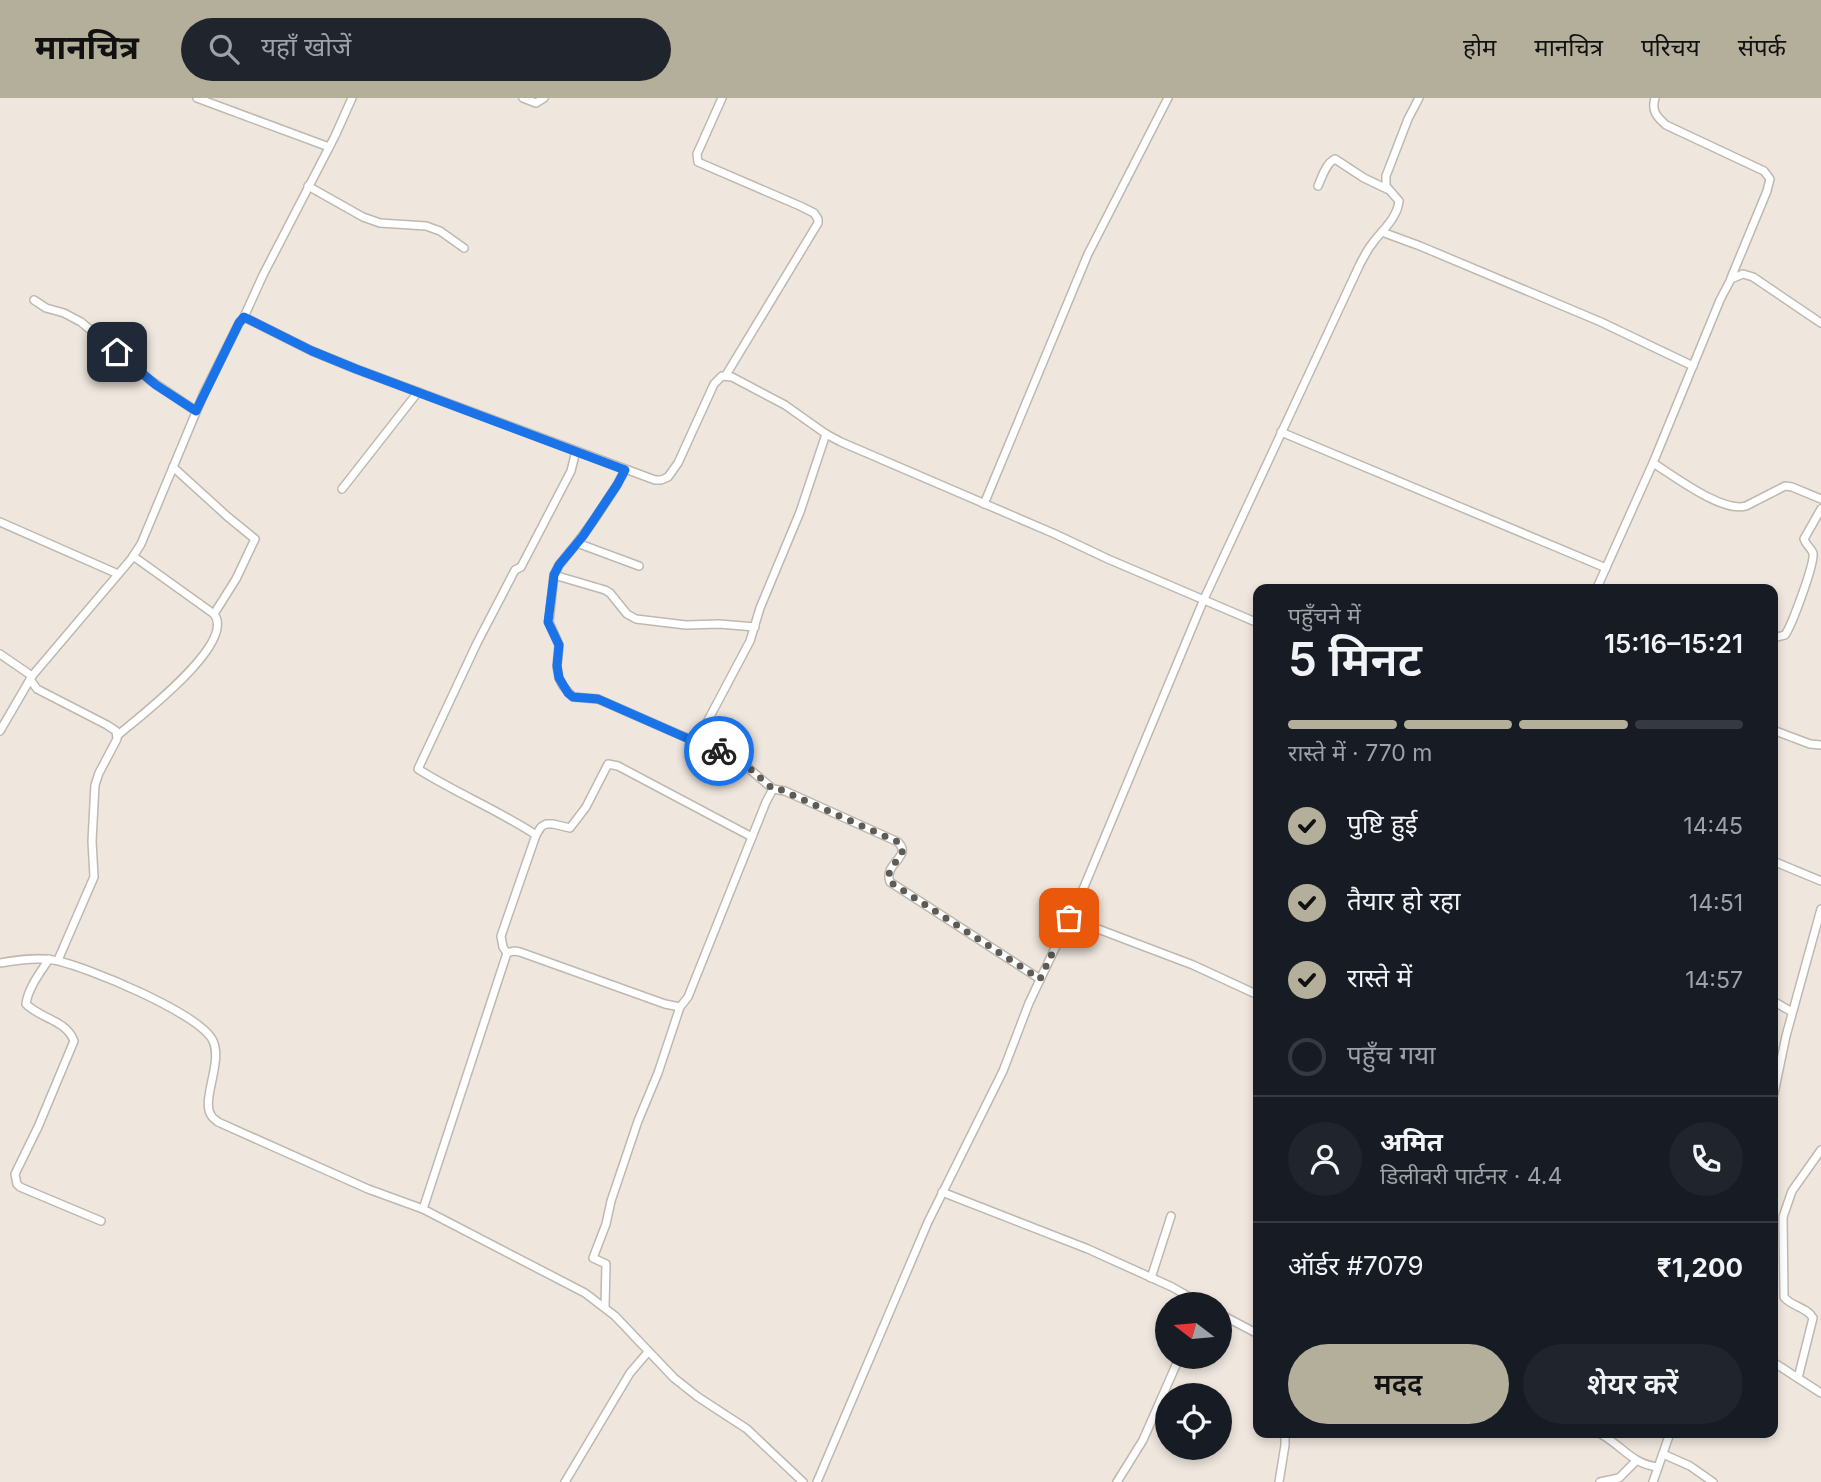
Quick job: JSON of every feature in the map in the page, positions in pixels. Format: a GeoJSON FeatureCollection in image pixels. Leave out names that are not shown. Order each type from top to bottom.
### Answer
{"type":"FeatureCollection","features":[{"type":"Feature","properties":{"kind":"street"},"geometry":{"type":"LineString","coordinates":[[197,98],[329,147]]}},
{"type":"Feature","properties":{"kind":"street"},"geometry":{"type":"LineString","coordinates":[[0,731],[31,678],[133,556],[147,532],[196,411],[352,98]]}},
{"type":"Feature","properties":{"kind":"street"},"geometry":{"type":"LineString","coordinates":[[523,98],[536,103],[544,98]]}},
{"type":"Feature","properties":{"kind":"street"},"geometry":{"type":"LineString","coordinates":[[722,98],[697,154],[698,162],[800,206],[814,213],[818,219],[726,375]]}},
{"type":"Feature","properties":{"kind":"street"},"geometry":{"type":"LineString","coordinates":[[984,504],[1088,254],[1168,98]]}},
{"type":"Feature","properties":{"kind":"street"},"geometry":{"type":"LineString","coordinates":[[817,1482],[942,1192],[1003,1071],[1019,1026],[1098,853],[1204,599],[1360,264],[1371,244],[1391,222],[1399,204],[1385,181],[1387,169],[1419,98]]}},
{"type":"Feature","properties":{"kind":"street"},"geometry":{"type":"LineString","coordinates":[[1599,584],[1731,279],[1770,179],[1764,171],[1666,125],[1654,111],[1655,98]]}},
{"type":"Feature","properties":{"kind":"street"},"geometry":{"type":"LineString","coordinates":[[1318,186],[1328,164],[1335,159],[1364,178],[1388,189]]}},
{"type":"Feature","properties":{"kind":"street"},"geometry":{"type":"LineString","coordinates":[[308,186],[363,217],[380,223],[426,226],[440,231],[464,248]]}},
{"type":"Feature","properties":{"kind":"street"},"geometry":{"type":"LineString","coordinates":[[1382,232],[1601,322],[1693,366]]}},
{"type":"Feature","properties":{"kind":"street"},"geometry":{"type":"LineString","coordinates":[[1731,279],[1744,274],[1753,276],[1821,323]]}},
{"type":"Feature","properties":{"kind":"street"},"geometry":{"type":"LineString","coordinates":[[34,300],[46,308],[81,322],[150,380],[196,411]]}},
{"type":"Feature","properties":{"kind":"street"},"geometry":{"type":"LineString","coordinates":[[244,317],[330,358],[655,480],[668,477],[678,463],[714,384],[719,377],[726,375],[785,405],[826,434],[1253,621]]}},
{"type":"Feature","properties":{"kind":"street"},"geometry":{"type":"LineString","coordinates":[[342,489],[418,392]]}},
{"type":"Feature","properties":{"kind":"street"},"geometry":{"type":"LineString","coordinates":[[1281,432],[1606,568]]}},
{"type":"Feature","properties":{"kind":"street"},"geometry":{"type":"LineString","coordinates":[[704,745],[701,737],[706,724],[748,646],[764,598],[800,512],[826,434]]}},
{"type":"Feature","properties":{"kind":"street"},"geometry":{"type":"LineString","coordinates":[[536,835],[509,817],[418,769],[477,643],[516,570],[521,567],[571,471],[576,451]]}},
{"type":"Feature","properties":{"kind":"street"},"geometry":{"type":"LineString","coordinates":[[1653,463],[1717,502],[1731,507],[1746,506],[1785,486],[1821,499]]}},
{"type":"Feature","properties":{"kind":"street"},"geometry":{"type":"LineString","coordinates":[[173,467],[254,540],[236,579],[214,614]]}},
{"type":"Feature","properties":{"kind":"street"},"geometry":{"type":"LineString","coordinates":[[625,470],[554,575],[548,622],[559,645],[559,678],[568,693],[577,698],[598,699],[734,756],[773,789],[779,789],[898,842],[903,850],[888,873],[890,882],[1040,979]]}},
{"type":"Feature","properties":{"kind":"street"},"geometry":{"type":"LineString","coordinates":[[1778,637],[1785,635],[1792,621],[1813,560],[1811,550],[1804,539],[1821,509]]}},
{"type":"Feature","properties":{"kind":"street"},"geometry":{"type":"LineString","coordinates":[[0,522],[118,574]]}},
{"type":"Feature","properties":{"kind":"street"},"geometry":{"type":"LineString","coordinates":[[578,543],[639,566]]}},
{"type":"Feature","properties":{"kind":"street"},"geometry":{"type":"LineString","coordinates":[[101,1221],[17,1184],[17,1168],[38,1127],[74,1041],[69,1030],[35,1011],[26,1004],[26,1000],[36,979],[53,960],[94,877],[92,841],[95,785],[118,735],[169,693],[198,662],[216,635],[219,625],[214,614],[133,556]]}},
{"type":"Feature","properties":{"kind":"street"},"geometry":{"type":"LineString","coordinates":[[554,575],[605,590],[627,614],[636,619],[686,625],[732,624],[755,627]]}},
{"type":"Feature","properties":{"kind":"street"},"geometry":{"type":"LineString","coordinates":[[0,653],[31,678],[37,690],[107,725],[118,735]]}},
{"type":"Feature","properties":{"kind":"street"},"geometry":{"type":"LineString","coordinates":[[1778,732],[1810,744],[1821,745]]}},
{"type":"Feature","properties":{"kind":"street"},"geometry":{"type":"LineString","coordinates":[[507,953],[501,936],[536,835],[546,824],[570,828],[590,801],[608,764],[751,836]]}},
{"type":"Feature","properties":{"kind":"street"},"geometry":{"type":"LineString","coordinates":[[605,1307],[606,1264],[593,1258],[611,1202],[680,1007],[688,996],[751,836],[773,789]]}},
{"type":"Feature","properties":{"kind":"street"},"geometry":{"type":"LineString","coordinates":[[1778,863],[1821,881]]}},
{"type":"Feature","properties":{"kind":"street"},"geometry":{"type":"LineString","coordinates":[[1778,1074],[1821,909]]}},
{"type":"Feature","properties":{"kind":"street"},"geometry":{"type":"LineString","coordinates":[[1069,918],[1193,965],[1253,993]]}},
{"type":"Feature","properties":{"kind":"street"},"geometry":{"type":"LineString","coordinates":[[507,953],[520,952],[680,1007]]}},
{"type":"Feature","properties":{"kind":"street"},"geometry":{"type":"LineString","coordinates":[[423,1209],[507,953]]}},
{"type":"Feature","properties":{"kind":"street"},"geometry":{"type":"LineString","coordinates":[[0,963],[53,960],[120,983],[159,1001],[192,1022],[210,1036],[215,1049],[208,1107],[212,1117],[218,1122],[368,1189],[423,1209],[573,1286],[605,1307],[674,1378],[747,1429],[803,1482]]}},
{"type":"Feature","properties":{"kind":"street"},"geometry":{"type":"LineString","coordinates":[[1778,1004],[1792,1012]]}},
{"type":"Feature","properties":{"kind":"street"},"geometry":{"type":"LineString","coordinates":[[1798,1378],[1813,1318],[1809,1312],[1788,1303],[1784,1297],[1783,1217],[1792,1191],[1821,1150]]}},
{"type":"Feature","properties":{"kind":"street"},"geometry":{"type":"LineString","coordinates":[[942,1192],[1079,1245],[1181,1292]]}},
{"type":"Feature","properties":{"kind":"street"},"geometry":{"type":"LineString","coordinates":[[1152,1278],[1171,1216]]}},
{"type":"Feature","properties":{"kind":"street"},"geometry":{"type":"LineString","coordinates":[[1232,1320],[1253,1331]]}},
{"type":"Feature","properties":{"kind":"street"},"geometry":{"type":"LineString","coordinates":[[565,1482],[635,1366],[648,1352]]}},
{"type":"Feature","properties":{"kind":"street"},"geometry":{"type":"LineString","coordinates":[[1778,1365],[1821,1393]]}},
{"type":"Feature","properties":{"kind":"street"},"geometry":{"type":"LineString","coordinates":[[1117,1482],[1143,1440],[1174,1369]]}},
{"type":"Feature","properties":{"kind":"street"},"geometry":{"type":"LineString","coordinates":[[1279,1482],[1285,1438]]}},
{"type":"Feature","properties":{"kind":"street"},"geometry":{"type":"LineString","coordinates":[[1608,1438],[1636,1461],[1658,1467]]}},
{"type":"Feature","properties":{"kind":"street"},"geometry":{"type":"LineString","coordinates":[[1653,1482],[1668,1438]]}},
{"type":"Feature","properties":{"kind":"street"},"geometry":{"type":"LineString","coordinates":[[1663,1454],[1690,1466],[1713,1482]]}},
{"type":"Feature","properties":{"kind":"street"},"geometry":{"type":"LineString","coordinates":[[1600,1482],[1619,1478],[1636,1461]]}},
{"type":"Feature","properties":{"kind":"way so far"},"geometry":{"type":"LineString","coordinates":[[719,751],[740,760],[773,789],[779,789],[898,842],[902,845],[902,855],[888,873],[890,882],[1040,979],[1069,918]]}},
{"type":"Feature","properties":{"kind":"route"},"geometry":{"type":"LineString","coordinates":[[117,352],[156,385],[196,411],[244,317],[312,351],[356,369],[625,470],[583,536],[554,575],[548,622],[559,645],[559,678],[573,697],[598,699],[719,751]]}}]}
